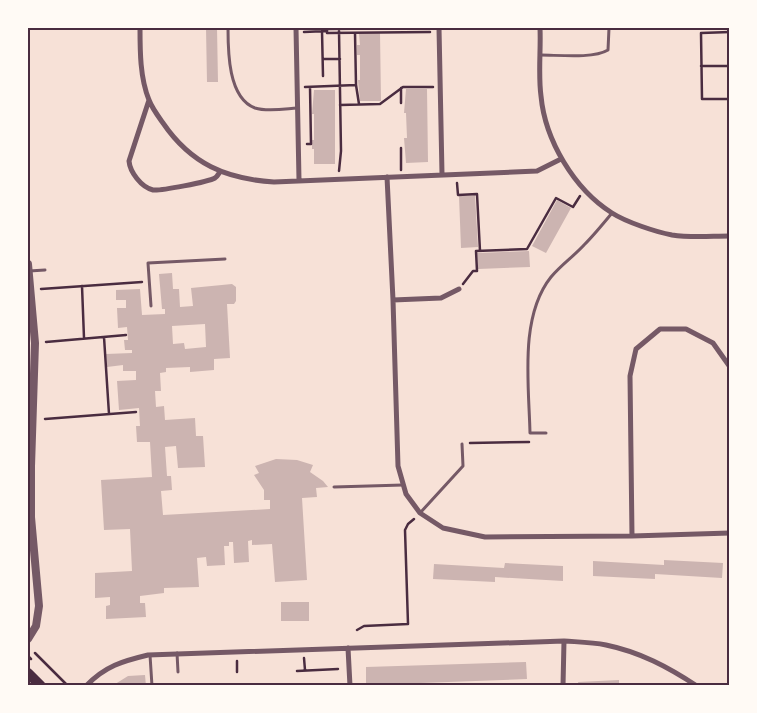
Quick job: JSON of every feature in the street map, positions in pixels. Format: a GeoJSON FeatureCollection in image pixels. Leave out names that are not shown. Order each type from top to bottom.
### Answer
{"type":"FeatureCollection","features":[{"type":"Feature","properties":{"kind":"main road"},"geometry":{"type":"LineString","coordinates":[[28,673],[41,686]]}},
{"type":"Feature","properties":{"kind":"street"},"geometry":{"type":"LineString","coordinates":[[140,28],[142,72],[149,100],[173,138],[188,152],[220,172],[250,180],[274,182],[537,171],[561,158]]}},
{"type":"Feature","properties":{"kind":"street"},"geometry":{"type":"LineString","coordinates":[[540,28],[540,96],[547,127],[569,172],[584,189],[612,213],[652,230],[673,235],[697,237],[730,236]]}},
{"type":"Feature","properties":{"kind":"street"},"geometry":{"type":"LineString","coordinates":[[439,29],[442,174]]}},
{"type":"Feature","properties":{"kind":"street"},"geometry":{"type":"LineString","coordinates":[[296,30],[299,180]]}},
{"type":"Feature","properties":{"kind":"street"},"geometry":{"type":"LineString","coordinates":[[149,100],[129,161],[134,175],[146,187],[158,190],[206,181],[217,177],[220,172]]}},
{"type":"Feature","properties":{"kind":"street"},"geometry":{"type":"LineString","coordinates":[[387,176],[398,466],[406,494],[420,513],[442,528],[485,537],[729,533]]}},
{"type":"Feature","properties":{"kind":"street"},"geometry":{"type":"LineString","coordinates":[[28,267],[35,342],[31,517],[40,606],[36,626],[28,639]]}},
{"type":"Feature","properties":{"kind":"street"},"geometry":{"type":"LineString","coordinates":[[393,300],[441,298],[460,289]]}},
{"type":"Feature","properties":{"kind":"street"},"geometry":{"type":"LineString","coordinates":[[632,536],[630,376],[636,349],[660,330],[686,328],[713,342],[730,367]]}},
{"type":"Feature","properties":{"kind":"street"},"geometry":{"type":"LineString","coordinates":[[563,686],[564,642]]}},
{"type":"Feature","properties":{"kind":"street"},"geometry":{"type":"LineString","coordinates":[[86,686],[105,669],[121,662],[150,655],[385,646],[564,642],[606,645],[639,655],[667,666],[697,686]]}},
{"type":"Feature","properties":{"kind":"street"},"geometry":{"type":"LineString","coordinates":[[348,648],[350,686]]}},
{"type":"Feature","properties":{"kind":"lane"},"geometry":{"type":"LineString","coordinates":[[228,28],[230,72],[241,96],[250,106],[257,108],[298,108]]}},
{"type":"Feature","properties":{"kind":"lane"},"geometry":{"type":"LineString","coordinates":[[541,55],[602,53],[608,50],[609,28]]}},
{"type":"Feature","properties":{"kind":"lane"},"geometry":{"type":"LineString","coordinates":[[546,433],[530,433],[528,344],[531,319],[539,296],[551,277],[585,244],[612,213]]}},
{"type":"Feature","properties":{"kind":"lane"},"geometry":{"type":"LineString","coordinates":[[151,306],[148,264],[225,259]]}},
{"type":"Feature","properties":{"kind":"lane"},"geometry":{"type":"LineString","coordinates":[[28,267],[45,270]]}},
{"type":"Feature","properties":{"kind":"lane"},"geometry":{"type":"LineString","coordinates":[[420,513],[463,466],[462,444]]}},
{"type":"Feature","properties":{"kind":"lane"},"geometry":{"type":"LineString","coordinates":[[334,488],[403,486]]}},
{"type":"Feature","properties":{"kind":"lane"},"geometry":{"type":"LineString","coordinates":[[729,533],[730,549]]}},
{"type":"Feature","properties":{"kind":"lane"},"geometry":{"type":"LineString","coordinates":[[177,654],[178,672]]}},
{"type":"Feature","properties":{"kind":"lane"},"geometry":{"type":"LineString","coordinates":[[150,655],[152,686]]}},
{"type":"Feature","properties":{"kind":"path"},"geometry":{"type":"LineString","coordinates":[[327,31],[327,29],[339,28],[355,31],[400,32],[439,29]]}},
{"type":"Feature","properties":{"kind":"path"},"geometry":{"type":"LineString","coordinates":[[338,179],[341,151],[339,28]]}},
{"type":"Feature","properties":{"kind":"path"},"geometry":{"type":"LineString","coordinates":[[296,30],[339,33],[400,28],[439,29]]}},
{"type":"Feature","properties":{"kind":"path"},"geometry":{"type":"LineString","coordinates":[[322,31],[323,76]]}},
{"type":"Feature","properties":{"kind":"path"},"geometry":{"type":"LineString","coordinates":[[355,31],[356,85],[359,104]]}},
{"type":"Feature","properties":{"kind":"path"},"geometry":{"type":"LineString","coordinates":[[730,32],[701,33],[702,99],[730,99]]}},
{"type":"Feature","properties":{"kind":"path"},"geometry":{"type":"LineString","coordinates":[[323,60],[340,59]]}},
{"type":"Feature","properties":{"kind":"path"},"geometry":{"type":"LineString","coordinates":[[701,66],[730,66]]}},
{"type":"Feature","properties":{"kind":"path"},"geometry":{"type":"LineString","coordinates":[[297,87],[356,85]]}},
{"type":"Feature","properties":{"kind":"path"},"geometry":{"type":"LineString","coordinates":[[299,145],[311,144],[310,87]]}},
{"type":"Feature","properties":{"kind":"path"},"geometry":{"type":"LineString","coordinates":[[340,104],[380,104],[402,88],[439,87]]}},
{"type":"Feature","properties":{"kind":"path"},"geometry":{"type":"LineString","coordinates":[[401,104],[402,88]]}},
{"type":"Feature","properties":{"kind":"path"},"geometry":{"type":"LineString","coordinates":[[401,148],[402,176]]}},
{"type":"Feature","properties":{"kind":"path"},"geometry":{"type":"LineString","coordinates":[[457,174],[458,195],[477,194],[480,251]]}},
{"type":"Feature","properties":{"kind":"path"},"geometry":{"type":"LineString","coordinates":[[460,289],[472,271],[476,271],[476,251],[527,249],[556,198],[573,207],[584,189]]}},
{"type":"Feature","properties":{"kind":"path"},"geometry":{"type":"LineString","coordinates":[[41,288],[149,282]]}},
{"type":"Feature","properties":{"kind":"path"},"geometry":{"type":"LineString","coordinates":[[82,286],[84,338]]}},
{"type":"Feature","properties":{"kind":"path"},"geometry":{"type":"LineString","coordinates":[[46,342],[126,335]]}},
{"type":"Feature","properties":{"kind":"path"},"geometry":{"type":"LineString","coordinates":[[104,337],[109,414]]}},
{"type":"Feature","properties":{"kind":"path"},"geometry":{"type":"LineString","coordinates":[[45,419],[136,412]]}},
{"type":"Feature","properties":{"kind":"path"},"geometry":{"type":"LineString","coordinates":[[462,444],[530,442],[530,433]]}},
{"type":"Feature","properties":{"kind":"path"},"geometry":{"type":"LineString","coordinates":[[357,630],[364,626],[408,624],[405,530],[408,524],[420,513]]}},
{"type":"Feature","properties":{"kind":"path"},"geometry":{"type":"LineString","coordinates":[[35,653],[68,686]]}},
{"type":"Feature","properties":{"kind":"path"},"geometry":{"type":"LineString","coordinates":[[304,658],[305,670]]}},
{"type":"Feature","properties":{"kind":"path"},"geometry":{"type":"LineString","coordinates":[[236,660],[237,672]]}},
{"type":"Feature","properties":{"kind":"path"},"geometry":{"type":"LineString","coordinates":[[297,671],[338,669]]}},
{"type":"Feature","properties":{"kind":"building"},"geometry":{"type":"Polygon","coordinates":[[[206,28],[217,28],[218,82],[207,82],[206,28]]]}},
{"type":"Feature","properties":{"kind":"building"},"geometry":{"type":"Polygon","coordinates":[[[359,33],[380,33],[381,101],[360,101],[358,80],[360,80],[360,55],[357,55],[357,45],[360,45],[359,33]]]}},
{"type":"Feature","properties":{"kind":"building"},"geometry":{"type":"Polygon","coordinates":[[[406,89],[427,89],[428,162],[406,163],[404,138],[407,138],[406,113],[404,113],[406,89]]]}},
{"type":"Feature","properties":{"kind":"building"},"geometry":{"type":"Polygon","coordinates":[[[314,90],[335,90],[335,164],[314,164],[312,140],[314,140],[314,114],[312,114],[314,90]]]}},
{"type":"Feature","properties":{"kind":"building"},"geometry":{"type":"Polygon","coordinates":[[[475,195],[478,247],[461,248],[459,196],[475,195]]]}},
{"type":"Feature","properties":{"kind":"building"},"geometry":{"type":"Polygon","coordinates":[[[557,200],[571,208],[546,253],[532,246],[557,200]]]}},
{"type":"Feature","properties":{"kind":"building"},"geometry":{"type":"Polygon","coordinates":[[[529,251],[530,267],[478,269],[477,253],[529,251]]]}},
{"type":"Feature","properties":{"kind":"building"},"geometry":{"type":"Polygon","coordinates":[[[172,273],[173,289],[179,289],[180,307],[193,306],[191,288],[232,284],[236,287],[236,301],[234,304],[227,304],[230,358],[214,359],[214,370],[190,372],[190,367],[166,368],[166,372],[160,373],[161,391],[155,391],[156,407],[164,406],[165,420],[195,418],[196,436],[203,436],[205,467],[178,468],[176,446],[165,447],[167,476],[171,476],[172,490],[161,491],[163,515],[270,509],[270,500],[264,500],[264,490],[254,475],[259,473],[255,466],[276,459],[297,460],[313,465],[310,472],[328,487],[316,488],[317,497],[302,498],[307,580],[275,582],[272,544],[252,545],[252,540],[248,541],[249,562],[234,563],[233,542],[229,542],[229,546],[224,546],[225,565],[207,566],[206,557],[197,558],[199,587],[164,588],[164,593],[140,596],[140,603],[145,603],[146,617],[106,619],[106,606],[110,605],[110,597],[95,598],[95,573],[132,571],[130,529],[104,530],[101,480],[152,477],[150,442],[137,442],[136,426],[140,426],[139,408],[119,410],[117,381],[136,380],[136,371],[123,371],[123,365],[107,367],[106,354],[132,353],[132,350],[125,350],[124,340],[128,340],[127,327],[118,328],[117,308],[126,308],[126,300],[116,300],[116,290],[140,289],[142,315],[165,314],[165,309],[162,309],[159,274],[172,273]],[[205,324],[172,326],[173,344],[184,343],[185,349],[206,347],[205,324]]]}},
{"type":"Feature","properties":{"kind":"building"},"geometry":{"type":"Polygon","coordinates":[[[664,560],[723,563],[722,578],[655,574],[655,579],[593,576],[593,561],[664,565],[664,560]]]}},
{"type":"Feature","properties":{"kind":"building"},"geometry":{"type":"Polygon","coordinates":[[[505,563],[563,566],[563,581],[495,577],[495,582],[433,579],[434,564],[504,568],[505,563]]]}},
{"type":"Feature","properties":{"kind":"building"},"geometry":{"type":"Polygon","coordinates":[[[281,602],[309,602],[309,621],[281,621],[281,602]]]}},
{"type":"Feature","properties":{"kind":"building"},"geometry":{"type":"Polygon","coordinates":[[[526,662],[527,679],[366,685],[366,667],[526,662]]]}},
{"type":"Feature","properties":{"kind":"building"},"geometry":{"type":"Polygon","coordinates":[[[145,675],[146,686],[112,686],[128,676],[145,675]]]}},
{"type":"Feature","properties":{"kind":"building"},"geometry":{"type":"Polygon","coordinates":[[[619,680],[619,686],[579,686],[578,682],[619,680]]]}}]}
